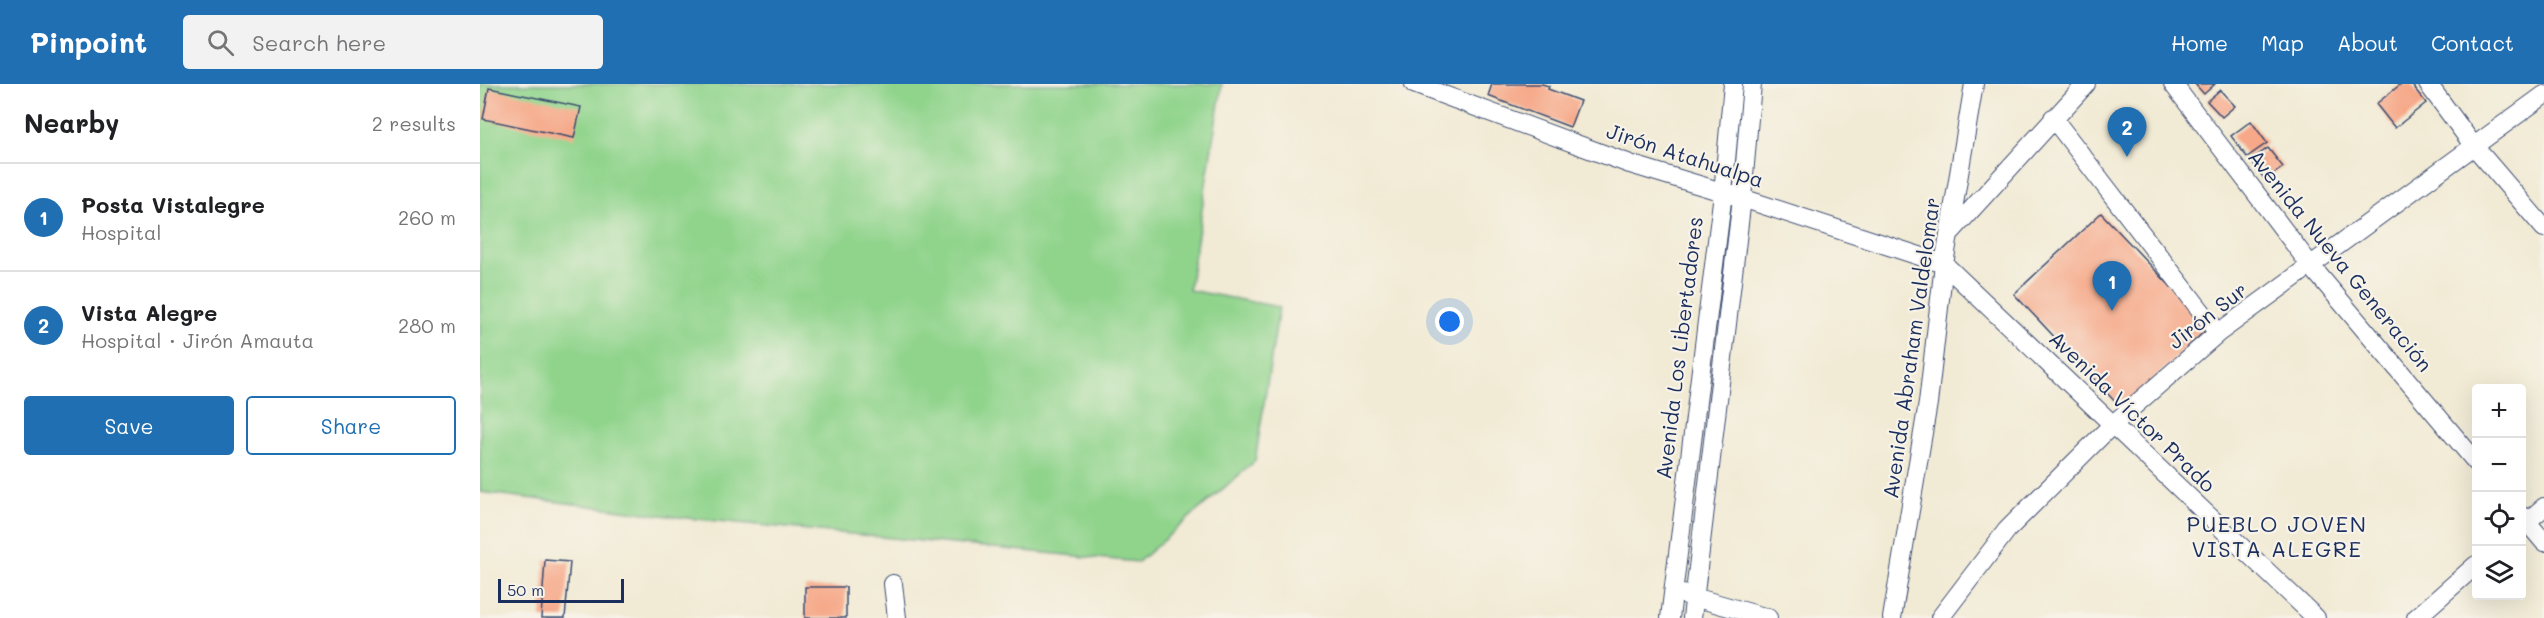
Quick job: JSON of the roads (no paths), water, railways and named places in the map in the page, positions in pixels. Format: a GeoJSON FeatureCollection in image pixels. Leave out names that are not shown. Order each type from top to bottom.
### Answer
{"type":"FeatureCollection","features":[{"type":"Feature","properties":{"kind":"street","name":"Jirón Atahualpa"},"geometry":{"type":"LineString","coordinates":[[1414,84],[1629,164],[1944,264]]}},
{"type":"Feature","properties":{"kind":"street","name":"Avenida Los Libertadores"},"geometry":{"type":"LineString","coordinates":[[1670,618],[1723,193],[1733,84]]}},
{"type":"Feature","properties":{"kind":"street","name":"Avenida Los Libertadores"},"geometry":{"type":"LineString","coordinates":[[1692,618],[1742,198],[1752,84]]}},
{"type":"Feature","properties":{"kind":"street","name":"Avenida Abraham Valdelomar"},"geometry":{"type":"LineString","coordinates":[[1892,618],[1928,403],[1944,264],[1974,84]]}},
{"type":"Feature","properties":{"kind":"street"},"geometry":{"type":"LineString","coordinates":[[1951,232],[2086,84]]}},
{"type":"Feature","properties":{"kind":"street","name":"Avenida Nueva Generación"},"geometry":{"type":"LineString","coordinates":[[2173,84],[2311,266],[2472,457]]}},
{"type":"Feature","properties":{"kind":"street"},"geometry":{"type":"LineString","coordinates":[[2428,84],[2473,145],[2544,228]]}},
{"type":"Feature","properties":{"kind":"street","name":"Jirón Sur"},"geometry":{"type":"LineString","coordinates":[[1940,618],[2007,530],[2112,425],[2218,333],[2544,95]]}},
{"type":"Feature","properties":{"kind":"street"},"geometry":{"type":"LineString","coordinates":[[2053,118],[2218,333]]}},
{"type":"Feature","properties":{"kind":"street","name":"Avenida Víctor Prado"},"geometry":{"type":"LineString","coordinates":[[1944,264],[2316,618]]}},
{"type":"Feature","properties":{"kind":"street"},"geometry":{"type":"LineString","coordinates":[[1691,438],[1713,441]]}},
{"type":"Feature","properties":{"kind":"street"},"geometry":{"type":"LineString","coordinates":[[1684,494],[1706,496]]}},
{"type":"Feature","properties":{"kind":"street"},"geometry":{"type":"LineString","coordinates":[[2526,519],[2544,507]]}},
{"type":"Feature","properties":{"kind":"street"},"geometry":{"type":"LineString","coordinates":[[2526,524],[2544,542]]}},
{"type":"Feature","properties":{"kind":"street"},"geometry":{"type":"LineString","coordinates":[[2416,618],[2472,569]]}},
{"type":"Feature","properties":{"kind":"street"},"geometry":{"type":"LineString","coordinates":[[893,584],[897,618]]}},
{"type":"Feature","properties":{"kind":"street"},"geometry":{"type":"LineString","coordinates":[[1673,592],[1768,618]]}},
{"type":"Feature","properties":{"kind":"place","name":"Vista Alegre"},"geometry":{"type":"Point","coordinates":[2127,157]}},
{"type":"Feature","properties":{"kind":"place","name":"Posta Vistalegre"},"geometry":{"type":"Point","coordinates":[2112,311]}},
{"type":"Feature","properties":{"kind":"district","name":"PUEBLO JOVEN VISTA ALEGRE"},"geometry":{"type":"Point","coordinates":[2277,536]}}]}
